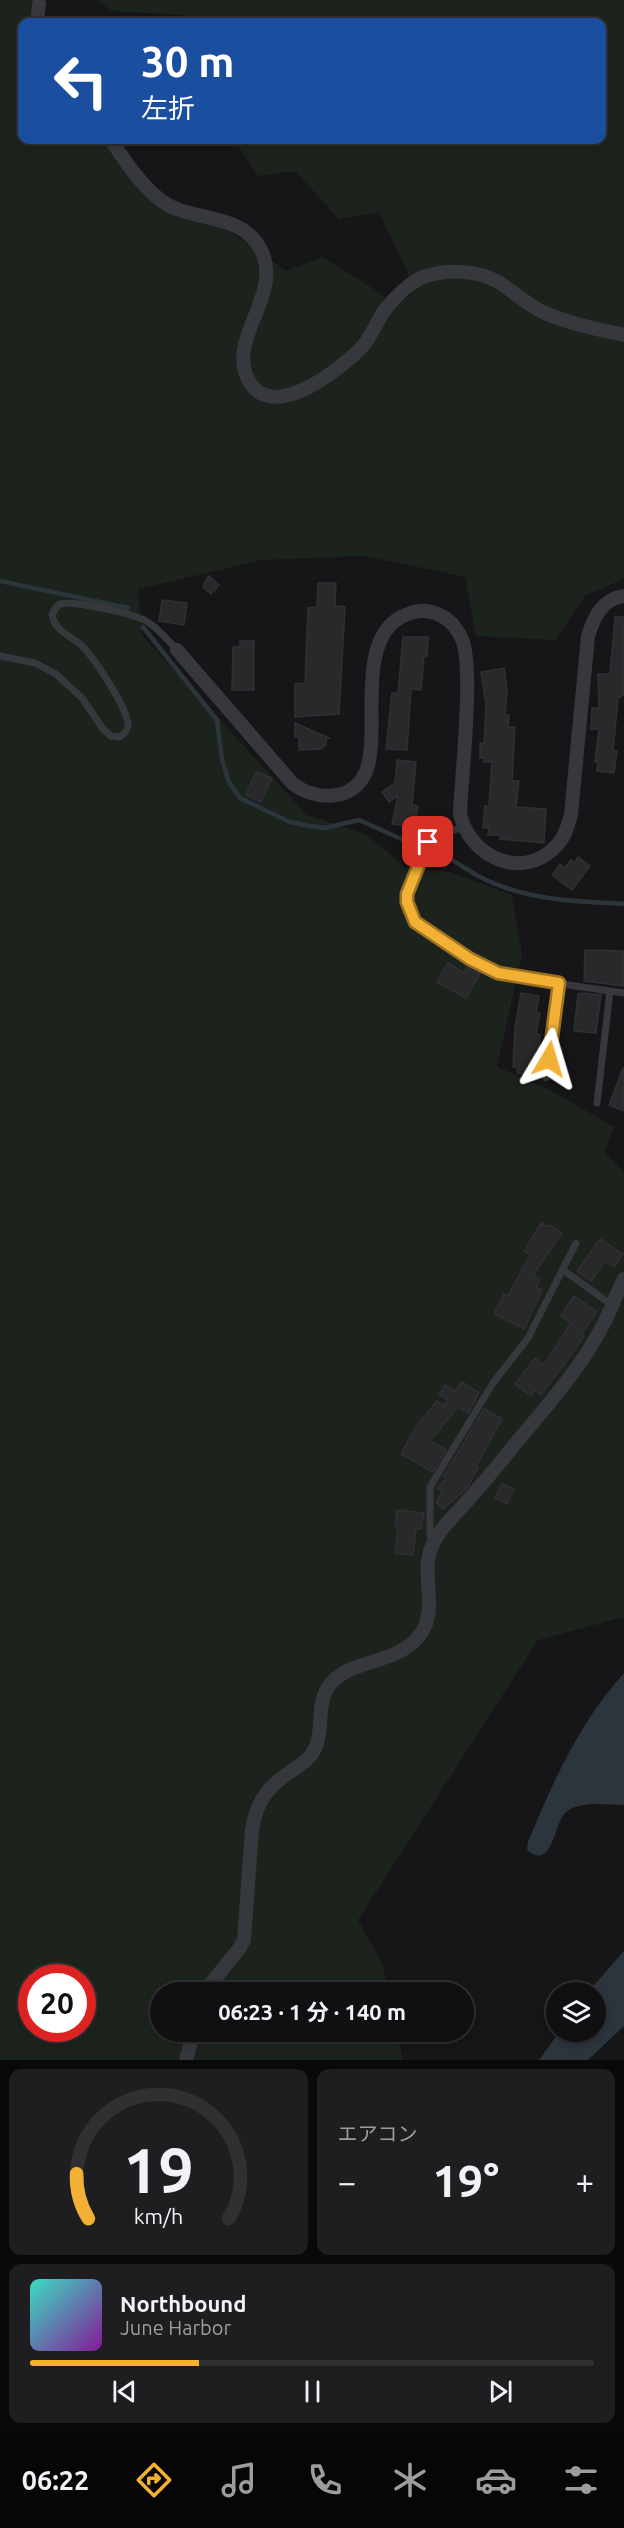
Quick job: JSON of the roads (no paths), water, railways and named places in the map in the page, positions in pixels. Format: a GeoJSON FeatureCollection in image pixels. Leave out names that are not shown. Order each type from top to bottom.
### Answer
{"type":"FeatureCollection","features":[{"type":"Feature","properties":{"kind":"street"},"geometry":{"type":"LineString","coordinates":[[37,18],[39,4]]}},
{"type":"Feature","properties":{"kind":"street"},"geometry":{"type":"LineString","coordinates":[[114,144],[153,194],[164,203],[188,213],[230,223],[247,231],[258,244],[265,262],[266,285],[245,341],[244,370],[250,383],[260,392],[274,398],[292,396],[350,358],[375,330],[385,311],[408,287],[422,278],[449,272],[465,272],[492,279],[543,312],[573,324],[624,335]]}},
{"type":"Feature","properties":{"kind":"street"},"geometry":{"type":"LineString","coordinates":[[177,650],[293,784],[303,792],[328,796],[349,790],[357,785],[367,770],[372,729],[374,659],[381,637],[398,619],[413,611],[425,610],[438,614],[452,623],[467,651],[460,814],[463,827],[471,842],[480,850],[511,863],[530,861],[550,851],[565,834],[571,815],[588,636],[597,613],[620,599]]}},
{"type":"Feature","properties":{"kind":"street"},"geometry":{"type":"LineString","coordinates":[[212,1982],[244,1940],[252,1830],[254,1814],[260,1802],[273,1783],[311,1756],[316,1746],[320,1711],[330,1683],[356,1668],[396,1654],[419,1636],[426,1625],[429,1606],[426,1568],[433,1542],[556,1393],[585,1354],[624,1279]]}},
{"type":"Feature","properties":{"kind":"street"},"geometry":{"type":"LineString","coordinates":[[186,2060],[191,2042]]}},
{"type":"Feature","properties":{"kind":"lane"},"geometry":{"type":"LineString","coordinates":[[0,656],[35,663],[56,674],[82,698],[103,729],[111,736],[120,737],[126,732],[128,724],[122,707],[93,658],[81,645],[56,627],[52,615],[55,609],[59,605],[70,603],[146,620],[156,627],[177,650]]}},
{"type":"Feature","properties":{"kind":"lane"},"geometry":{"type":"LineString","coordinates":[[463,827],[428,842],[407,894],[407,902],[415,922],[444,943],[498,973],[624,993]]}},
{"type":"Feature","properties":{"kind":"lane"},"geometry":{"type":"LineString","coordinates":[[546,1078],[559,983]]}},
{"type":"Feature","properties":{"kind":"lane"},"geometry":{"type":"LineString","coordinates":[[597,1102],[610,991]]}},
{"type":"Feature","properties":{"kind":"lane"},"geometry":{"type":"LineString","coordinates":[[433,1542],[430,1535],[430,1487],[493,1383],[528,1338],[576,1243]]}},
{"type":"Feature","properties":{"kind":"lane"},"geometry":{"type":"LineString","coordinates":[[563,1269],[612,1305]]}},
{"type":"Feature","properties":{"kind":"waterway"},"geometry":{"type":"LineString","coordinates":[[0,581],[128,608]]}},
{"type":"Feature","properties":{"kind":"waterway"},"geometry":{"type":"LineString","coordinates":[[143,627],[217,720],[222,760],[229,782],[240,798],[290,822],[310,826],[325,828],[359,820],[419,847]]}},
{"type":"Feature","properties":{"kind":"waterway"},"geometry":{"type":"LineString","coordinates":[[434,850],[482,878],[516,891],[552,899],[624,904]]}}]}
